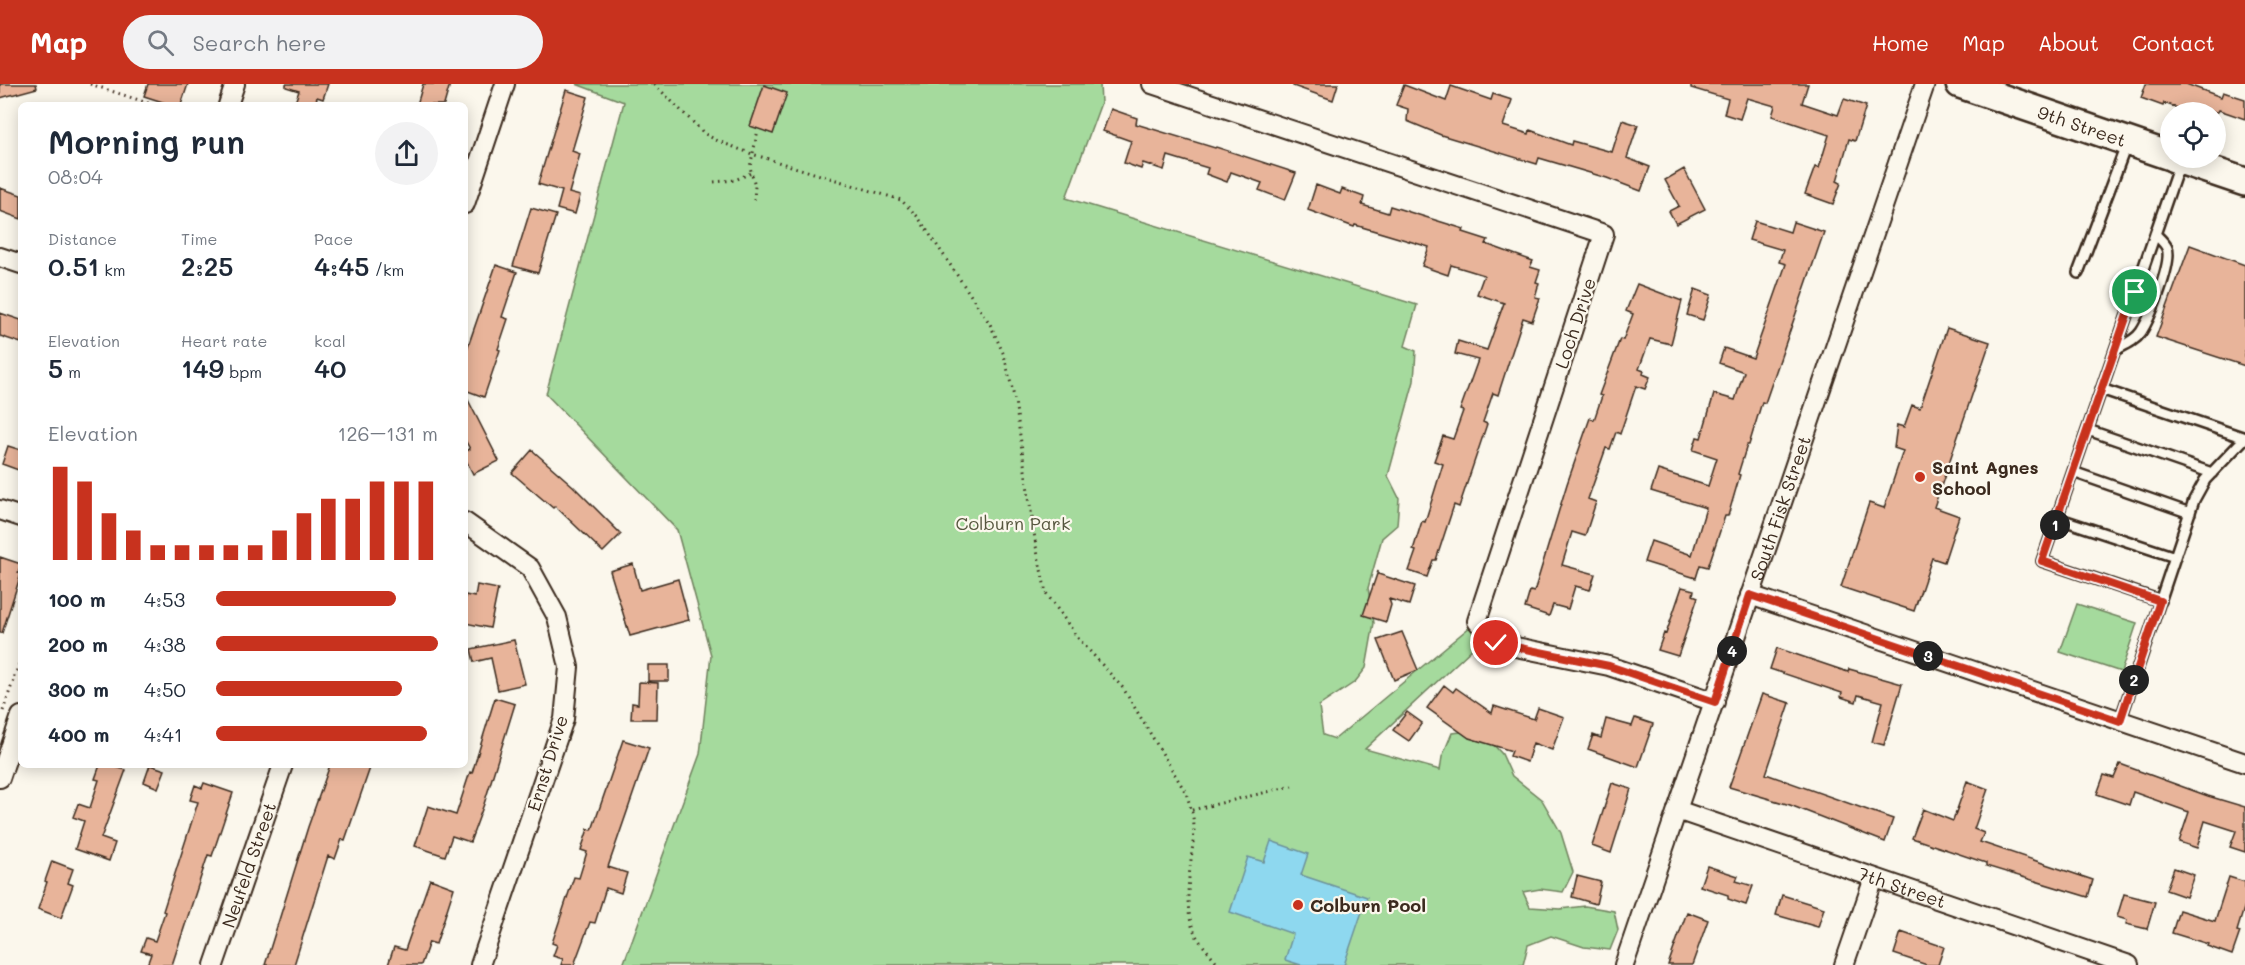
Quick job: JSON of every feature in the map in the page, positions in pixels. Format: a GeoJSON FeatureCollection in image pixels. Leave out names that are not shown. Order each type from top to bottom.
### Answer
{"type":"FeatureCollection","features":[{"type":"Feature","properties":{"kind":"street"},"geometry":{"type":"LineString","coordinates":[[229,102],[235,84]]}},
{"type":"Feature","properties":{"kind":"street"},"geometry":{"type":"LineString","coordinates":[[468,195],[505,84]]}},
{"type":"Feature","properties":{"kind":"street","name":"Loch Drive"},"geometry":{"type":"LineString","coordinates":[[1152,84],[1605,234],[1477,621],[1496,643],[1609,666],[1715,702]]}},
{"type":"Feature","properties":{"kind":"street","name":"South Fisk Street"},"geometry":{"type":"LineString","coordinates":[[1624,965],[1925,84]]}},
{"type":"Feature","properties":{"kind":"street","name":"9th Street"},"geometry":{"type":"LineString","coordinates":[[1960,84],[2160,153]]}},
{"type":"Feature","properties":{"kind":"street","name":"9th Street"},"geometry":{"type":"LineString","coordinates":[[2204,168],[2245,182]]}},
{"type":"Feature","properties":{"kind":"street"},"geometry":{"type":"LineString","coordinates":[[0,257],[18,263]]}},
{"type":"Feature","properties":{"kind":"street"},"geometry":{"type":"LineString","coordinates":[[0,510],[18,516]]}},
{"type":"Feature","properties":{"kind":"street","name":"Ernst Drive"},"geometry":{"type":"LineString","coordinates":[[468,524],[530,568],[557,617],[568,667],[564,719],[480,965]]}},
{"type":"Feature","properties":{"kind":"street"},"geometry":{"type":"LineString","coordinates":[[1750,595],[2245,763]]}},
{"type":"Feature","properties":{"kind":"street"},"geometry":{"type":"LineString","coordinates":[[0,778],[18,725]]}},
{"type":"Feature","properties":{"kind":"street","name":"Neufeld Street"},"geometry":{"type":"LineString","coordinates":[[214,965],[282,768]]}},
{"type":"Feature","properties":{"kind":"street","name":"7th Street"},"geometry":{"type":"LineString","coordinates":[[1677,810],[2129,965]]}},
{"type":"Feature","properties":{"kind":"street"},"geometry":{"type":"LineString","coordinates":[[1844,965],[1874,878]]}},
{"type":"Feature","properties":{"kind":"lane"},"geometry":{"type":"LineString","coordinates":[[2078,273],[2128,141]]}},
{"type":"Feature","properties":{"kind":"lane"},"geometry":{"type":"LineString","coordinates":[[2160,601],[2042,561],[2156,234],[2172,168]]}},
{"type":"Feature","properties":{"kind":"lane"},"geometry":{"type":"LineString","coordinates":[[2115,350],[2141,333],[2150,314],[2169,259],[2167,248],[2156,234]]}},
{"type":"Feature","properties":{"kind":"lane"},"geometry":{"type":"LineString","coordinates":[[2101,389],[2245,438],[2205,480],[2190,513],[2120,721]]}},
{"type":"Feature","properties":{"kind":"lane"},"geometry":{"type":"LineString","coordinates":[[2088,430],[2212,473]]}},
{"type":"Feature","properties":{"kind":"lane"},"geometry":{"type":"LineString","coordinates":[[2073,472],[2190,513]]}},
{"type":"Feature","properties":{"kind":"lane"},"geometry":{"type":"LineString","coordinates":[[2057,518],[2175,557]]}},
{"type":"Feature","properties":{"kind":"path"},"geometry":{"type":"LineString","coordinates":[[90,84],[145,102]]}},
{"type":"Feature","properties":{"kind":"path"},"geometry":{"type":"LineString","coordinates":[[654,84],[705,134],[752,154],[901,200],[918,217],[990,324],[1004,355],[1015,401],[1036,546],[1046,593],[1078,638],[1123,688],[1186,793],[1192,810],[1194,828],[1188,891],[1191,920],[1194,932],[1218,965]]}},
{"type":"Feature","properties":{"kind":"path"},"geometry":{"type":"LineString","coordinates":[[754,200],[755,186],[750,167],[758,130]]}},
{"type":"Feature","properties":{"kind":"path"},"geometry":{"type":"LineString","coordinates":[[714,182],[735,180],[751,173]]}},
{"type":"Feature","properties":{"kind":"path"},"geometry":{"type":"LineString","coordinates":[[0,720],[18,667]]}},
{"type":"Feature","properties":{"kind":"path"},"geometry":{"type":"LineString","coordinates":[[1192,810],[1292,786]]}},
{"type":"Feature","properties":{"kind":"green space","name":"Colburn Park"},"geometry":{"type":"Polygon","coordinates":[[[576,84],[1100,84],[1101,103],[1066,198],[1417,305],[1405,346],[1416,351],[1414,381],[1388,476],[1399,498],[1397,525],[1382,538],[1368,588],[1374,623],[1366,668],[1355,682],[1319,706],[1323,735],[1335,739],[1477,621],[1488,634],[1365,749],[1440,770],[1442,757],[1452,733],[1480,730],[1502,754],[1512,776],[1542,800],[1561,833],[1573,872],[1563,892],[1540,889],[1523,892],[1530,907],[1560,909],[1585,906],[1614,911],[1618,930],[1610,950],[1584,947],[1551,936],[1528,945],[1523,965],[623,965],[700,754],[711,655],[677,530],[546,394],[624,102],[576,84]]]}},
{"type":"Feature","properties":{"kind":"green space"},"geometry":{"type":"Polygon","coordinates":[[[2077,604],[2137,623],[2121,672],[2060,652],[2077,604]]]}},
{"type":"Feature","properties":{"kind":"water","name":"Colburn Pool"},"geometry":{"type":"Polygon","coordinates":[[[1271,841],[1308,854],[1301,875],[1367,897],[1344,965],[1301,965],[1285,960],[1293,934],[1230,912],[1248,857],[1264,862],[1271,841]]]}},
{"type":"Feature","properties":{"kind":"building"},"geometry":{"type":"Polygon","coordinates":[[[0,84],[36,84],[37,88],[0,98],[0,84]]]}},
{"type":"Feature","properties":{"kind":"building"},"geometry":{"type":"Polygon","coordinates":[[[148,84],[188,84],[182,102],[163,102],[144,96],[148,84]]]}},
{"type":"Feature","properties":{"kind":"building"},"geometry":{"type":"Polygon","coordinates":[[[286,84],[328,84],[323,99],[317,97],[316,102],[295,102],[299,91],[286,87],[286,84]]]}},
{"type":"Feature","properties":{"kind":"building"},"geometry":{"type":"Polygon","coordinates":[[[423,84],[450,84],[445,102],[418,102],[423,84]]]}},
{"type":"Feature","properties":{"kind":"building"},"geometry":{"type":"Polygon","coordinates":[[[1293,84],[1338,84],[1333,100],[1293,86],[1293,84]]]}},
{"type":"Feature","properties":{"kind":"building"},"geometry":{"type":"Polygon","coordinates":[[[1691,84],[1808,84],[1802,103],[1838,115],[1844,99],[1866,106],[1855,141],[1849,139],[1837,181],[1841,183],[1833,204],[1805,194],[1815,167],[1819,168],[1829,135],[1772,116],[1775,106],[1747,98],[1740,119],[1724,114],[1728,99],[1691,88],[1691,84]]]}},
{"type":"Feature","properties":{"kind":"building"},"geometry":{"type":"Polygon","coordinates":[[[2146,84],[2186,84],[2221,97],[2223,92],[2245,99],[2245,119],[2226,112],[2226,102],[2160,102],[2160,105],[2141,98],[2146,84]]]}},
{"type":"Feature","properties":{"kind":"building"},"geometry":{"type":"Polygon","coordinates":[[[764,85],[787,93],[773,134],[750,126],[764,85]]]}},
{"type":"Feature","properties":{"kind":"building"},"geometry":{"type":"Polygon","coordinates":[[[1404,85],[1446,101],[1451,86],[1491,100],[1493,94],[1512,100],[1503,126],[1529,134],[1530,130],[1571,145],[1572,141],[1612,152],[1622,120],[1638,125],[1627,158],[1650,167],[1641,191],[1607,178],[1539,158],[1537,164],[1441,135],[1407,121],[1408,109],[1396,105],[1404,85]]]}},
{"type":"Feature","properties":{"kind":"building"},"geometry":{"type":"Polygon","coordinates":[[[566,90],[588,97],[572,151],[580,154],[569,193],[580,196],[575,214],[557,209],[562,191],[538,184],[566,90]]]}},
{"type":"Feature","properties":{"kind":"building"},"geometry":{"type":"Polygon","coordinates":[[[1111,109],[1137,118],[1136,124],[1296,173],[1285,200],[1259,190],[1262,183],[1231,172],[1227,182],[1206,174],[1208,168],[1168,156],[1164,170],[1143,163],[1141,169],[1124,163],[1131,141],[1103,131],[1111,109]]]}},
{"type":"Feature","properties":{"kind":"building"},"geometry":{"type":"Polygon","coordinates":[[[1684,169],[1705,209],[1676,224],[1669,211],[1679,206],[1665,180],[1684,169]]]}},
{"type":"Feature","properties":{"kind":"building"},"geometry":{"type":"Polygon","coordinates":[[[1316,185],[1340,194],[1342,189],[1364,197],[1362,205],[1388,213],[1390,206],[1464,229],[1463,232],[1488,240],[1486,244],[1533,261],[1530,267],[1540,270],[1535,297],[1540,298],[1532,321],[1523,318],[1498,395],[1493,393],[1483,422],[1487,424],[1459,507],[1454,505],[1436,560],[1433,560],[1427,577],[1409,571],[1416,551],[1413,550],[1422,521],[1425,522],[1443,464],[1434,461],[1443,436],[1453,439],[1463,411],[1460,410],[1478,360],[1455,354],[1458,341],[1487,350],[1504,303],[1477,294],[1484,275],[1451,265],[1448,275],[1422,266],[1429,247],[1355,225],[1354,227],[1308,210],[1316,185]]]}},
{"type":"Feature","properties":{"kind":"building"},"geometry":{"type":"Polygon","coordinates":[[[0,188],[18,194],[18,218],[0,211],[0,188]]]}},
{"type":"Feature","properties":{"kind":"building"},"geometry":{"type":"Polygon","coordinates":[[[531,208],[556,215],[538,273],[513,266],[531,208]]]}},
{"type":"Feature","properties":{"kind":"building"},"geometry":{"type":"Polygon","coordinates":[[[1755,221],[1790,232],[1793,222],[1824,232],[1765,403],[1762,402],[1749,445],[1747,445],[1728,516],[1725,516],[1708,567],[1700,565],[1696,578],[1644,562],[1651,541],[1692,555],[1706,508],[1651,491],[1658,470],[1708,486],[1717,458],[1693,450],[1697,437],[1701,438],[1714,394],[1735,400],[1744,372],[1719,363],[1724,348],[1753,358],[1786,264],[1779,262],[1783,250],[1749,240],[1755,221]]]}},
{"type":"Feature","properties":{"kind":"building"},"geometry":{"type":"Polygon","coordinates":[[[2190,245],[2245,265],[2245,366],[2156,337],[2190,245]]]}},
{"type":"Feature","properties":{"kind":"building"},"geometry":{"type":"Polygon","coordinates":[[[496,265],[517,272],[502,317],[508,319],[498,349],[500,350],[484,397],[468,391],[468,346],[496,265]]]}},
{"type":"Feature","properties":{"kind":"building"},"geometry":{"type":"Polygon","coordinates":[[[1637,284],[1682,301],[1671,344],[1650,339],[1639,369],[1650,377],[1645,389],[1636,386],[1620,434],[1616,432],[1610,449],[1606,448],[1588,499],[1596,502],[1585,536],[1572,532],[1562,565],[1595,574],[1590,590],[1575,586],[1568,609],[1553,605],[1549,616],[1525,608],[1530,591],[1534,592],[1590,418],[1594,420],[1602,396],[1599,395],[1620,339],[1623,340],[1633,314],[1626,311],[1637,284]]]}},
{"type":"Feature","properties":{"kind":"building"},"geometry":{"type":"Polygon","coordinates":[[[1695,289],[1711,295],[1703,320],[1687,315],[1695,289]]]}},
{"type":"Feature","properties":{"kind":"building"},"geometry":{"type":"Polygon","coordinates":[[[0,313],[18,319],[18,342],[0,336],[0,313]]]}},
{"type":"Feature","properties":{"kind":"building","name":"Saint Agnes School"},"geometry":{"type":"Polygon","coordinates":[[[1947,328],[1990,342],[1934,507],[1959,516],[1944,562],[1932,558],[1914,611],[1841,587],[1869,503],[1884,508],[1903,451],[1894,448],[1897,425],[1904,427],[1912,405],[1920,408],[1947,328]]]}},
{"type":"Feature","properties":{"kind":"building"},"geometry":{"type":"Polygon","coordinates":[[[468,400],[499,461],[473,474],[468,464],[468,450],[470,449],[468,445],[468,400]]]}},
{"type":"Feature","properties":{"kind":"building"},"geometry":{"type":"Polygon","coordinates":[[[8,446],[18,449],[18,470],[2,464],[8,446]]]}},
{"type":"Feature","properties":{"kind":"building"},"geometry":{"type":"Polygon","coordinates":[[[532,450],[573,486],[621,534],[603,552],[555,506],[553,508],[512,473],[532,450]]]}},
{"type":"Feature","properties":{"kind":"building"},"geometry":{"type":"Polygon","coordinates":[[[0,557],[18,563],[18,583],[2,633],[0,633],[0,557]]]}},
{"type":"Feature","properties":{"kind":"building"},"geometry":{"type":"Polygon","coordinates":[[[633,564],[640,590],[678,579],[689,620],[630,636],[610,571],[633,564]]]}},
{"type":"Feature","properties":{"kind":"building"},"geometry":{"type":"Polygon","coordinates":[[[1378,571],[1378,574],[1415,586],[1409,605],[1389,599],[1391,605],[1386,622],[1363,615],[1378,571]]]}},
{"type":"Feature","properties":{"kind":"building"},"geometry":{"type":"Polygon","coordinates":[[[477,585],[498,589],[490,628],[468,624],[468,596],[475,597],[477,585]]]}},
{"type":"Feature","properties":{"kind":"building"},"geometry":{"type":"Polygon","coordinates":[[[1682,587],[1694,590],[1693,595],[1698,597],[1678,656],[1658,650],[1682,587]]]}},
{"type":"Feature","properties":{"kind":"building"},"geometry":{"type":"Polygon","coordinates":[[[1402,632],[1418,670],[1394,680],[1378,640],[1402,632]]]}},
{"type":"Feature","properties":{"kind":"building"},"geometry":{"type":"Polygon","coordinates":[[[514,640],[525,684],[498,690],[491,658],[474,662],[471,649],[514,640]]]}},
{"type":"Feature","properties":{"kind":"building"},"geometry":{"type":"Polygon","coordinates":[[[1777,648],[1848,672],[1849,669],[1902,684],[1884,745],[1872,742],[1883,702],[1858,695],[1856,702],[1841,697],[1842,693],[1770,669],[1777,648]]]}},
{"type":"Feature","properties":{"kind":"building"},"geometry":{"type":"Polygon","coordinates":[[[648,665],[669,665],[669,681],[648,681],[648,665]]]}},
{"type":"Feature","properties":{"kind":"building"},"geometry":{"type":"Polygon","coordinates":[[[639,682],[658,683],[657,719],[631,719],[632,703],[638,704],[639,682]]]}},
{"type":"Feature","properties":{"kind":"building"},"geometry":{"type":"Polygon","coordinates":[[[1444,685],[1453,692],[1456,688],[1492,713],[1494,706],[1534,719],[1538,708],[1564,717],[1552,750],[1533,743],[1527,762],[1510,756],[1512,751],[1469,738],[1427,708],[1444,685]]]}},
{"type":"Feature","properties":{"kind":"building"},"geometry":{"type":"Polygon","coordinates":[[[1762,694],[1790,703],[1766,774],[1893,819],[1885,842],[1790,805],[1729,787],[1762,694]]]}},
{"type":"Feature","properties":{"kind":"building"},"geometry":{"type":"Polygon","coordinates":[[[495,698],[515,704],[470,842],[452,836],[445,856],[415,846],[428,806],[456,815],[470,772],[472,773],[495,698]]]}},
{"type":"Feature","properties":{"kind":"building"},"geometry":{"type":"Polygon","coordinates":[[[1407,712],[1422,723],[1409,741],[1393,730],[1407,712]]]}},
{"type":"Feature","properties":{"kind":"building"},"geometry":{"type":"Polygon","coordinates":[[[1635,718],[1653,724],[1638,767],[1588,749],[1593,735],[1601,738],[1606,719],[1632,726],[1635,718]]]}},
{"type":"Feature","properties":{"kind":"building"},"geometry":{"type":"Polygon","coordinates":[[[623,740],[649,748],[608,867],[627,873],[621,893],[606,888],[595,923],[590,922],[574,965],[561,965],[563,959],[553,956],[557,945],[552,943],[574,877],[579,878],[587,852],[581,850],[588,829],[592,830],[623,740]]]}},
{"type":"Feature","properties":{"kind":"building"},"geometry":{"type":"Polygon","coordinates":[[[2120,764],[2245,807],[2245,852],[2230,847],[2236,831],[2205,821],[2197,848],[2179,842],[2189,812],[2133,792],[2129,805],[2097,794],[2104,775],[2114,778],[2120,764]]]}},
{"type":"Feature","properties":{"kind":"building"},"geometry":{"type":"Polygon","coordinates":[[[99,768],[126,770],[101,838],[115,843],[109,861],[75,849],[84,821],[73,817],[78,804],[90,808],[99,780],[95,779],[99,768]]]}},
{"type":"Feature","properties":{"kind":"building"},"geometry":{"type":"Polygon","coordinates":[[[149,768],[165,770],[158,788],[144,782],[149,768]]]}},
{"type":"Feature","properties":{"kind":"building"},"geometry":{"type":"Polygon","coordinates":[[[329,768],[370,768],[345,840],[342,839],[335,859],[328,856],[294,965],[265,965],[329,768]]]}},
{"type":"Feature","properties":{"kind":"building"},"geometry":{"type":"Polygon","coordinates":[[[1967,781],[1988,789],[1974,829],[1984,833],[1980,842],[2093,880],[2088,897],[1986,866],[1986,863],[1912,838],[1923,809],[1953,821],[1967,781]]]}},
{"type":"Feature","properties":{"kind":"building"},"geometry":{"type":"Polygon","coordinates":[[[204,783],[233,793],[212,856],[208,855],[172,965],[147,965],[151,954],[141,951],[146,938],[155,941],[198,802],[190,800],[195,785],[202,788],[204,783]]]}},
{"type":"Feature","properties":{"kind":"building"},"geometry":{"type":"Polygon","coordinates":[[[1612,783],[1631,789],[1611,853],[1592,846],[1612,783]]]}},
{"type":"Feature","properties":{"kind":"building"},"geometry":{"type":"Polygon","coordinates":[[[52,861],[73,869],[68,883],[73,885],[61,918],[38,909],[52,861]]]}},
{"type":"Feature","properties":{"kind":"building"},"geometry":{"type":"Polygon","coordinates":[[[1707,866],[1738,876],[1736,881],[1753,886],[1746,905],[1728,899],[1728,895],[1700,886],[1707,866]]]}},
{"type":"Feature","properties":{"kind":"building"},"geometry":{"type":"Polygon","coordinates":[[[2174,868],[2194,875],[2186,897],[2166,890],[2174,868]]]}},
{"type":"Feature","properties":{"kind":"building"},"geometry":{"type":"Polygon","coordinates":[[[1577,876],[1601,882],[1596,904],[1572,897],[1577,876]]]}},
{"type":"Feature","properties":{"kind":"building"},"geometry":{"type":"Polygon","coordinates":[[[2229,877],[2245,882],[2245,905],[2237,931],[2240,932],[2232,955],[2207,946],[2208,944],[2172,933],[2179,910],[2215,921],[2229,877]]]}},
{"type":"Feature","properties":{"kind":"building"},"geometry":{"type":"Polygon","coordinates":[[[430,879],[454,888],[436,944],[429,942],[421,965],[388,965],[394,947],[405,950],[430,879]]]}},
{"type":"Feature","properties":{"kind":"building"},"geometry":{"type":"Polygon","coordinates":[[[2124,894],[2155,902],[2147,929],[2126,924],[2127,920],[2117,917],[2124,894]]]}},
{"type":"Feature","properties":{"kind":"building"},"geometry":{"type":"Polygon","coordinates":[[[1782,895],[1824,908],[1818,927],[1776,915],[1782,895]]]}},
{"type":"Feature","properties":{"kind":"building"},"geometry":{"type":"Polygon","coordinates":[[[1687,912],[1708,920],[1692,965],[1668,965],[1687,912]]]}},
{"type":"Feature","properties":{"kind":"building"},"geometry":{"type":"Polygon","coordinates":[[[1901,932],[1944,947],[1938,965],[1927,965],[1894,954],[1901,932]]]}},
{"type":"Feature","properties":{"kind":"place","name":"Saint Agnes School"},"geometry":{"type":"Point","coordinates":[1920,477]}},
{"type":"Feature","properties":{"kind":"place","name":"Colburn Pool"},"geometry":{"type":"Point","coordinates":[1298,905]}},
{"type":"Feature","properties":{"kind":"route"},"geometry":{"type":"LineString","coordinates":[[1496,643],[1609,666],[1715,702],[1750,595],[2120,721],[2160,601],[2042,561],[2135,292]]}}]}
